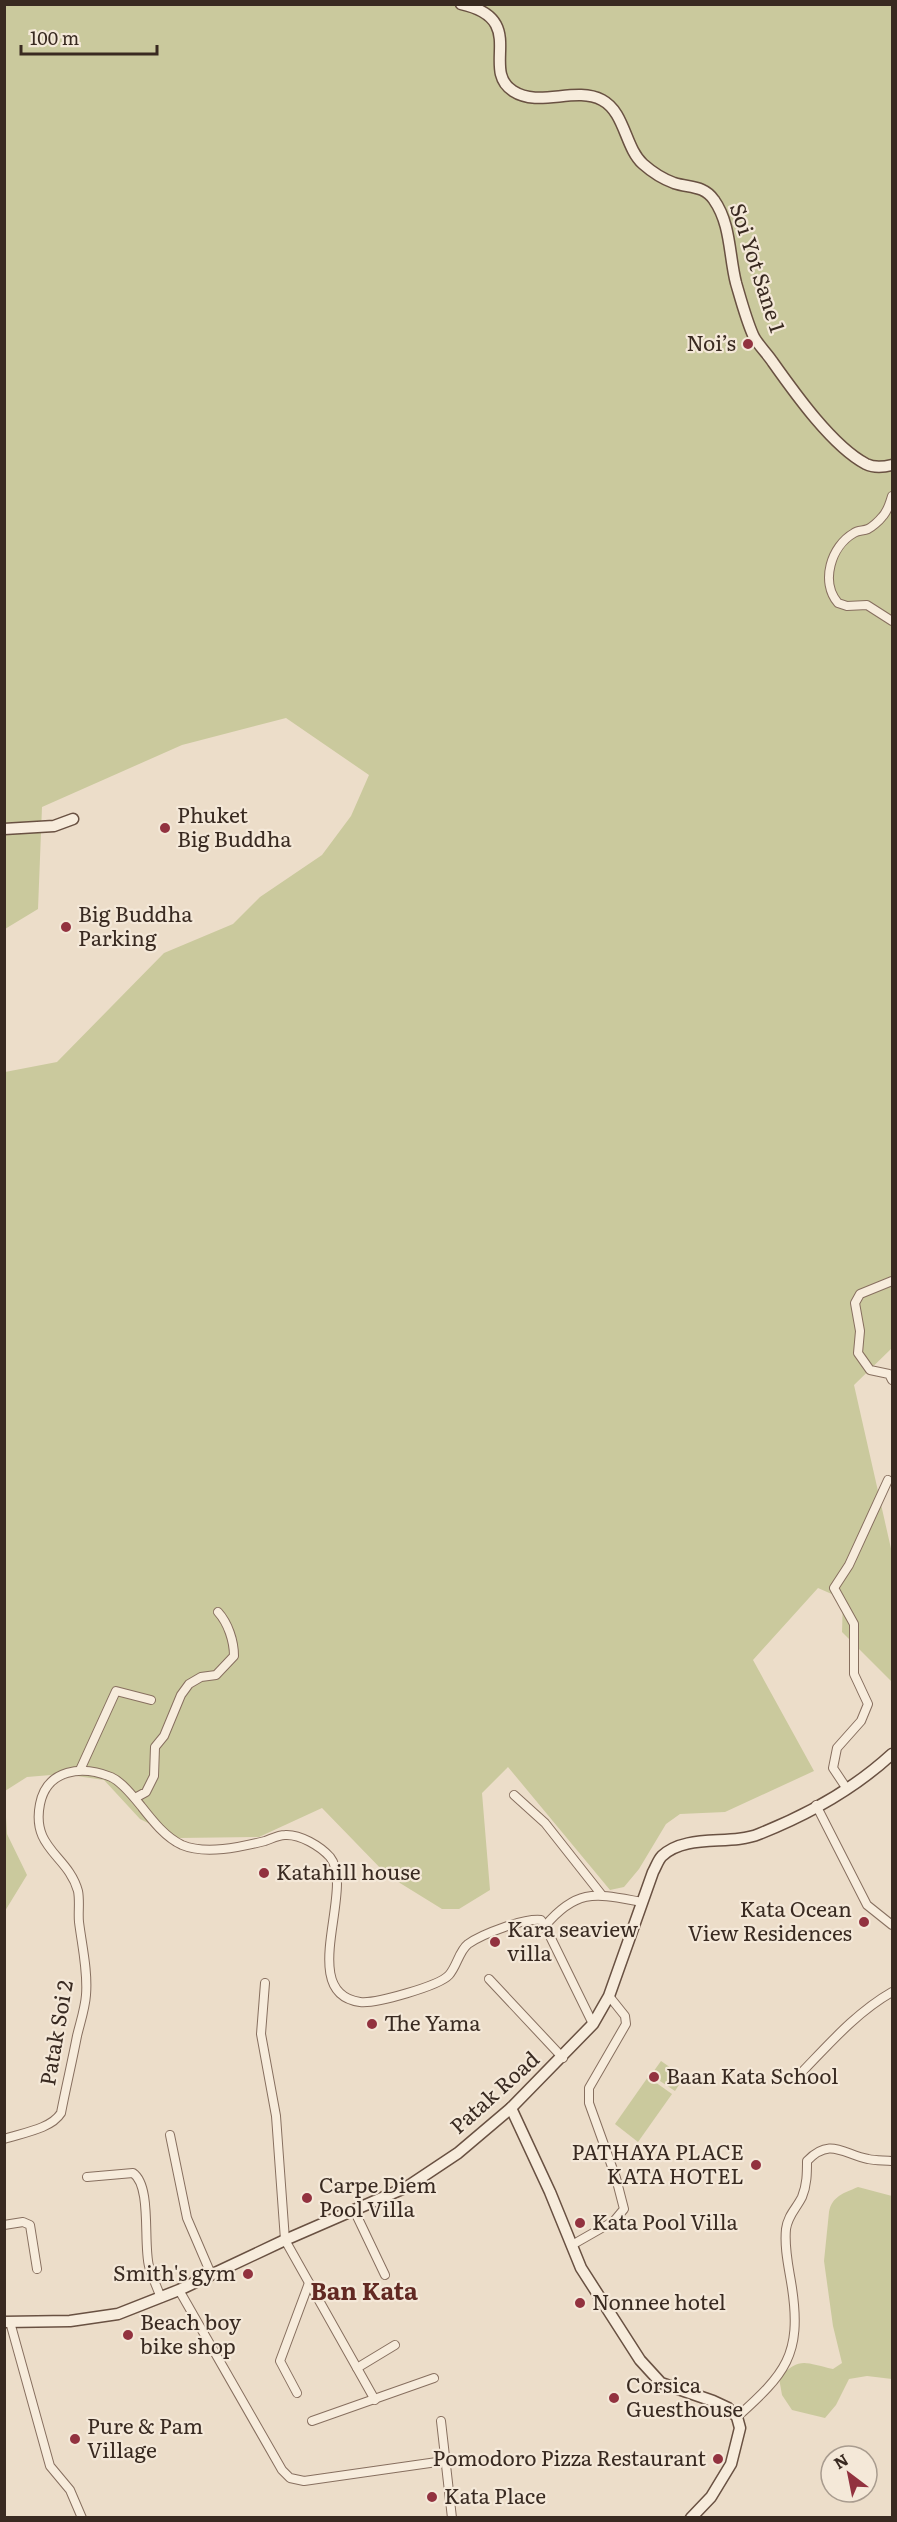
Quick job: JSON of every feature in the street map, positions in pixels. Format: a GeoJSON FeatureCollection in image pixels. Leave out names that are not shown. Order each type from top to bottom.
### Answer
{"type":"FeatureCollection","features":[{"type":"Feature","properties":{"kind":"street","name":"Soi Yot Sane 1"},"geometry":{"type":"LineString","coordinates":[[461,4],[474,7],[491,16],[499,30],[501,75],[512,91],[532,97],[582,94],[603,100],[616,114],[631,147],[642,164],[664,179],[699,187],[714,199],[725,224],[736,283],[754,336],[790,386],[851,454],[868,465],[883,467],[892,465]]}},
{"type":"Feature","properties":{"kind":"street"},"geometry":{"type":"LineString","coordinates":[[892,496],[884,516],[868,529],[856,531],[844,540],[836,552],[829,573],[829,587],[832,597],[838,603],[848,606],[867,605],[892,621]]}},
{"type":"Feature","properties":{"kind":"street"},"geometry":{"type":"LineString","coordinates":[[4,829],[54,826],[74,819]]}},
{"type":"Feature","properties":{"kind":"street"},"geometry":{"type":"LineString","coordinates":[[892,1281],[860,1294],[855,1303],[860,1331],[858,1353],[870,1370],[889,1374],[892,1380]]}},
{"type":"Feature","properties":{"kind":"street"},"geometry":{"type":"LineString","coordinates":[[847,1789],[833,1768],[837,1748],[861,1721],[868,1704],[854,1674],[854,1624],[834,1588],[849,1565],[888,1480]]}},
{"type":"Feature","properties":{"kind":"street"},"geometry":{"type":"LineString","coordinates":[[135,1798],[146,1792],[154,1776],[155,1747],[164,1736],[181,1695],[189,1684],[201,1677],[216,1675],[234,1656],[234,1642],[225,1620],[218,1612]]}},
{"type":"Feature","properties":{"kind":"street"},"geometry":{"type":"LineString","coordinates":[[151,1700],[116,1690],[80,1770],[112,1778],[135,1798],[166,1834],[183,1845],[207,1850],[262,1841],[284,1834],[298,1837],[323,1850],[333,1861],[337,1876],[329,1959],[332,1981],[342,1996],[361,2002],[416,1991],[448,1977],[466,1945],[488,1934],[532,1918],[541,1920],[545,1926],[593,2024]]}},
{"type":"Feature","properties":{"kind":"street","name":"Patak Road"},"geometry":{"type":"LineString","coordinates":[[7,2322],[70,2321],[118,2314],[161,2298],[285,2240],[407,2187],[458,2153],[512,2108],[563,2058],[593,2024],[609,1996],[642,1902],[661,1857],[676,1848],[756,1836],[847,1789],[873,1772],[892,1754]]}},
{"type":"Feature","properties":{"kind":"street","name":"Patak Soi 2"},"geometry":{"type":"LineString","coordinates":[[4,2139],[49,2124],[57,2120],[61,2113],[86,1995],[78,1891],[67,1871],[42,1839],[38,1819],[44,1791],[62,1773],[80,1770]]}},
{"type":"Feature","properties":{"kind":"street"},"geometry":{"type":"LineString","coordinates":[[514,1795],[545,1823],[601,1894]]}},
{"type":"Feature","properties":{"kind":"street"},"geometry":{"type":"LineString","coordinates":[[816,1805],[867,1905],[892,1925]]}},
{"type":"Feature","properties":{"kind":"street"},"geometry":{"type":"LineString","coordinates":[[545,1926],[560,1908],[586,1897],[601,1894],[642,1902]]}},
{"type":"Feature","properties":{"kind":"street"},"geometry":{"type":"LineString","coordinates":[[489,1979],[563,2058]]}},
{"type":"Feature","properties":{"kind":"street"},"geometry":{"type":"LineString","coordinates":[[265,1983],[261,2034],[276,2116],[285,2240],[375,2400]]}},
{"type":"Feature","properties":{"kind":"street"},"geometry":{"type":"LineString","coordinates":[[802,2073],[873,2003],[892,1992]]}},
{"type":"Feature","properties":{"kind":"street"},"geometry":{"type":"LineString","coordinates":[[572,2245],[614,2221],[624,2209],[616,2178],[590,2103],[589,2088],[626,2024],[625,2016],[609,1996]]}},
{"type":"Feature","properties":{"kind":"street"},"geometry":{"type":"LineString","coordinates":[[512,2108],[581,2268],[640,2360],[661,2383],[713,2401],[728,2408],[736,2417],[740,2428],[731,2464],[711,2497],[692,2517]]}},
{"type":"Feature","properties":{"kind":"street"},"geometry":{"type":"LineString","coordinates":[[170,2135],[188,2218],[211,2274]]}},
{"type":"Feature","properties":{"kind":"street"},"geometry":{"type":"LineString","coordinates":[[736,2417],[771,2386],[793,2350],[796,2316],[786,2262],[788,2218],[802,2197],[806,2186],[807,2161],[815,2152],[828,2147],[869,2159],[892,2161]]}},
{"type":"Feature","properties":{"kind":"street"},"geometry":{"type":"LineString","coordinates":[[87,2177],[133,2173],[137,2176],[143,2189],[148,2265],[161,2298]]}},
{"type":"Feature","properties":{"kind":"street"},"geometry":{"type":"LineString","coordinates":[[354,2211],[385,2275]]}},
{"type":"Feature","properties":{"kind":"street"},"geometry":{"type":"LineString","coordinates":[[4,2225],[23,2222],[30,2225],[37,2269]]}},
{"type":"Feature","properties":{"kind":"street"},"geometry":{"type":"LineString","coordinates":[[297,2393],[280,2361],[309,2283]]}},
{"type":"Feature","properties":{"kind":"street"},"geometry":{"type":"LineString","coordinates":[[178,2290],[282,2470],[290,2478],[304,2481],[444,2461]]}},
{"type":"Feature","properties":{"kind":"street"},"geometry":{"type":"LineString","coordinates":[[7,2322],[50,2466],[70,2490],[81,2517]]}},
{"type":"Feature","properties":{"kind":"street"},"geometry":{"type":"LineString","coordinates":[[357,2368],[395,2345]]}},
{"type":"Feature","properties":{"kind":"street"},"geometry":{"type":"LineString","coordinates":[[312,2421],[434,2378]]}},
{"type":"Feature","properties":{"kind":"street"},"geometry":{"type":"LineString","coordinates":[[441,2421],[452,2517]]}},
{"type":"Feature","properties":{"kind":"green space"},"geometry":{"type":"Polygon","coordinates":[[[5,5],[892,5],[892,1348],[854,1385],[892,1553],[892,1682],[842,1632],[843,1599],[818,1588],[753,1660],[814,1771],[725,1812],[680,1814],[666,1824],[639,1869],[624,1887],[610,1890],[508,1767],[482,1793],[490,1890],[459,1909],[442,1909],[387,1875],[322,1808],[259,1837],[178,1838],[140,1819],[104,1780],[63,1774],[27,1777],[5,1791],[5,1072],[57,1062],[164,953],[233,924],[260,897],[322,855],[351,816],[369,775],[286,718],[182,745],[42,807],[38,909],[5,929],[5,5]]]}},
{"type":"Feature","properties":{"kind":"green space"},"geometry":{"type":"Polygon","coordinates":[[[5,1800],[7,1834],[27,1875],[5,1911],[5,1800]]]}},
{"type":"Feature","properties":{"kind":"green space"},"geometry":{"type":"Polygon","coordinates":[[[661,2061],[684,2077],[675,2091],[651,2075],[661,2061]]]}},
{"type":"Feature","properties":{"kind":"green space"},"geometry":{"type":"Polygon","coordinates":[[[648,2077],[672,2094],[638,2142],[615,2124],[648,2077]]]}},
{"type":"Feature","properties":{"kind":"green space"},"geometry":{"type":"Polygon","coordinates":[[[858,2187],[892,2196],[892,2379],[867,2376],[849,2379],[836,2405],[825,2418],[792,2410],[782,2395],[779,2378],[792,2366],[798,2364],[809,2363],[833,2369],[842,2363],[833,2326],[824,2261],[829,2212],[833,2202],[839,2196],[858,2187]]]}},
{"type":"Feature","properties":{"kind":"place","name":"Noi’s"},"geometry":{"type":"Point","coordinates":[748,344]}},
{"type":"Feature","properties":{"kind":"place","name":"Phuket Big Buddha"},"geometry":{"type":"Point","coordinates":[165,828]}},
{"type":"Feature","properties":{"kind":"place","name":"Big Buddha Parking"},"geometry":{"type":"Point","coordinates":[66,927]}},
{"type":"Feature","properties":{"kind":"place","name":"Katahill house"},"geometry":{"type":"Point","coordinates":[264,1873]}},
{"type":"Feature","properties":{"kind":"place","name":"Kata Ocean View Residences"},"geometry":{"type":"Point","coordinates":[864,1922]}},
{"type":"Feature","properties":{"kind":"place","name":"Kara seaview villa"},"geometry":{"type":"Point","coordinates":[495,1942]}},
{"type":"Feature","properties":{"kind":"place","name":"The Yama"},"geometry":{"type":"Point","coordinates":[372,2024]}},
{"type":"Feature","properties":{"kind":"place","name":"Baan Kata School"},"geometry":{"type":"Point","coordinates":[654,2077]}},
{"type":"Feature","properties":{"kind":"place","name":"PATHAYA PLACE KATA HOTEL"},"geometry":{"type":"Point","coordinates":[756,2165]}},
{"type":"Feature","properties":{"kind":"place","name":"Carpe Diem Pool Villa"},"geometry":{"type":"Point","coordinates":[307,2198]}},
{"type":"Feature","properties":{"kind":"place","name":"Kata Pool Villa"},"geometry":{"type":"Point","coordinates":[580,2223]}},
{"type":"Feature","properties":{"kind":"place","name":"Smith's gym"},"geometry":{"type":"Point","coordinates":[248,2274]}},
{"type":"Feature","properties":{"kind":"place","name":"Nonnee hotel"},"geometry":{"type":"Point","coordinates":[580,2303]}},
{"type":"Feature","properties":{"kind":"place","name":"Beach boy bike shop"},"geometry":{"type":"Point","coordinates":[128,2335]}},
{"type":"Feature","properties":{"kind":"place","name":"Corsica Guesthouse"},"geometry":{"type":"Point","coordinates":[614,2398]}},
{"type":"Feature","properties":{"kind":"place","name":"Pure & Pam Village"},"geometry":{"type":"Point","coordinates":[75,2439]}},
{"type":"Feature","properties":{"kind":"place","name":"Pomodoro Pizza Restaurant"},"geometry":{"type":"Point","coordinates":[718,2459]}},
{"type":"Feature","properties":{"kind":"place","name":"Kata Place"},"geometry":{"type":"Point","coordinates":[432,2497]}},
{"type":"Feature","properties":{"kind":"district","name":"Ban Kata"},"geometry":{"type":"Point","coordinates":[364,2292]}}]}
